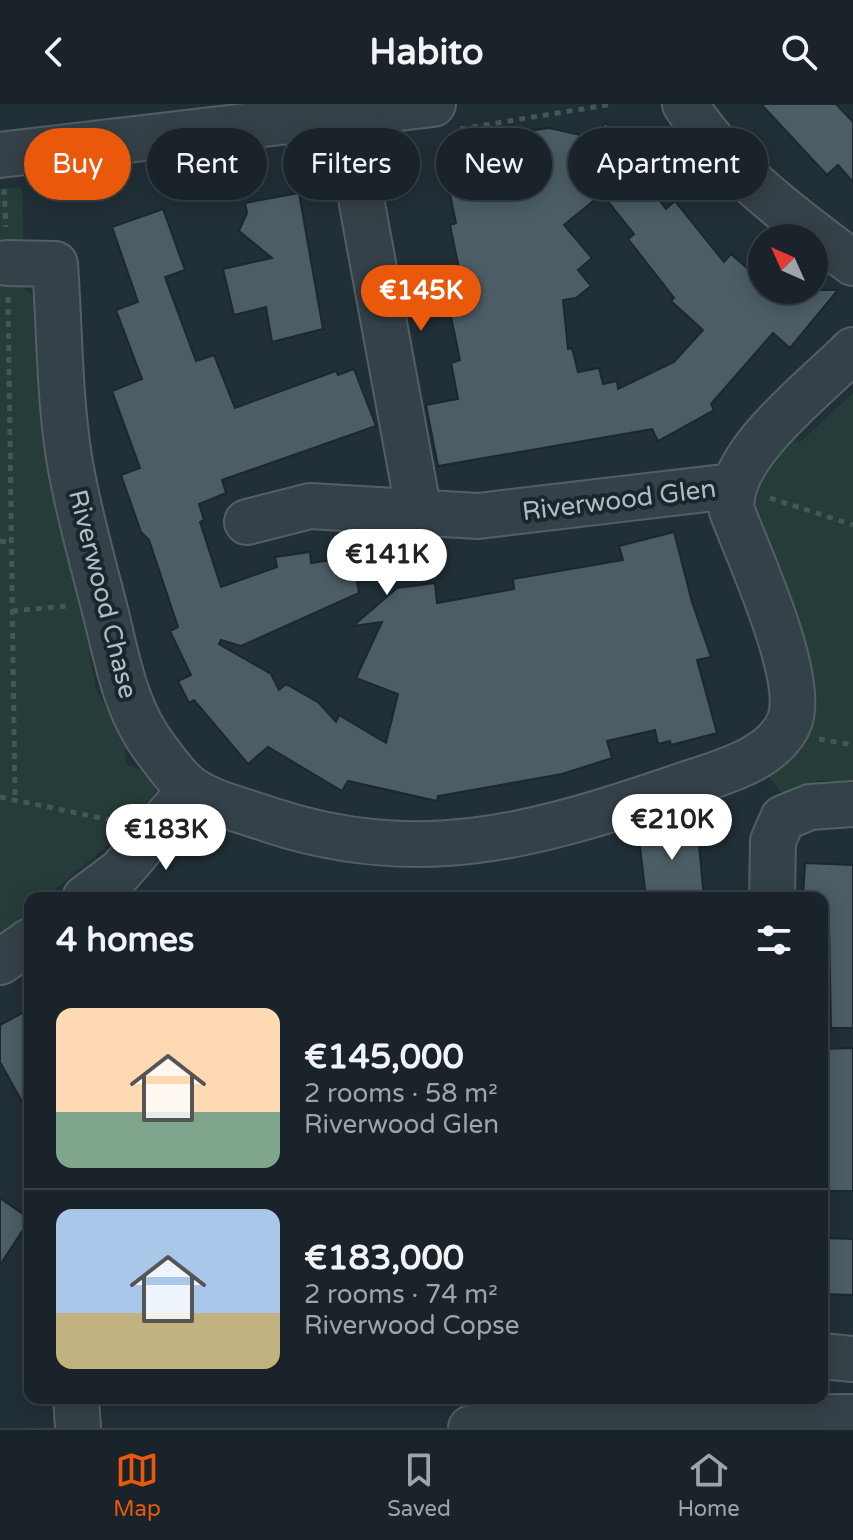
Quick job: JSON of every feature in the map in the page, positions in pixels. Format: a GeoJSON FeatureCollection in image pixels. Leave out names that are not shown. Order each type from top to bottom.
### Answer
{"type":"FeatureCollection","features":[{"type":"Feature","properties":{"kind":"street"},"geometry":{"type":"LineString","coordinates":[[3,155],[433,104]]}},
{"type":"Feature","properties":{"kind":"street"},"geometry":{"type":"LineString","coordinates":[[685,104],[748,180],[791,218],[853,263]]}},
{"type":"Feature","properties":{"kind":"street"},"geometry":{"type":"LineString","coordinates":[[361,200],[419,513]]}},
{"type":"Feature","properties":{"kind":"street","name":"Riverwood Chase"},"geometry":{"type":"LineString","coordinates":[[7,263],[55,264],[71,468],[128,703],[156,750],[191,789],[309,832],[388,845],[437,846],[520,836],[611,810],[767,750],[784,732],[793,695],[789,667],[732,511],[732,486]]}},
{"type":"Feature","properties":{"kind":"street","name":"Riverwood Glen"},"geometry":{"type":"LineString","coordinates":[[247,522],[310,506],[478,516],[732,486],[771,431],[853,350]]}},
{"type":"Feature","properties":{"kind":"street"},"geometry":{"type":"LineString","coordinates":[[93,892],[121,871],[191,789]]}},
{"type":"Feature","properties":{"kind":"street"},"geometry":{"type":"LineString","coordinates":[[772,892],[773,841],[783,818],[810,807],[853,804]]}},
{"type":"Feature","properties":{"kind":"street"},"geometry":{"type":"LineString","coordinates":[[0,962],[24,945]]}},
{"type":"Feature","properties":{"kind":"street"},"geometry":{"type":"LineString","coordinates":[[828,1357],[853,1359]]}},
{"type":"Feature","properties":{"kind":"street"},"geometry":{"type":"LineString","coordinates":[[76,1404],[78,1428]]}},
{"type":"Feature","properties":{"kind":"street"},"geometry":{"type":"LineString","coordinates":[[471,1428],[643,1418],[853,1417]]}},
{"type":"Feature","properties":{"kind":"path"},"geometry":{"type":"LineString","coordinates":[[3,155],[10,355],[15,800]]}},
{"type":"Feature","properties":{"kind":"path"},"geometry":{"type":"LineString","coordinates":[[0,352],[10,355]]}},
{"type":"Feature","properties":{"kind":"path"},"geometry":{"type":"LineString","coordinates":[[3,374],[10,371]]}},
{"type":"Feature","properties":{"kind":"path"},"geometry":{"type":"LineString","coordinates":[[732,486],[853,525]]}},
{"type":"Feature","properties":{"kind":"path"},"geometry":{"type":"LineString","coordinates":[[0,541],[12,543]]}},
{"type":"Feature","properties":{"kind":"path"},"geometry":{"type":"LineString","coordinates":[[12,611],[103,602]]}},
{"type":"Feature","properties":{"kind":"path"},"geometry":{"type":"LineString","coordinates":[[0,797],[159,830]]}},
{"type":"Feature","properties":{"kind":"green space"},"geometry":{"type":"Polygon","coordinates":[[[22,187],[25,290],[49,303],[102,643],[89,652],[96,690],[125,742],[126,765],[150,777],[154,795],[133,840],[122,833],[52,892],[24,892],[24,926],[0,942],[0,189],[22,187]]]}},
{"type":"Feature","properties":{"kind":"green space"},"geometry":{"type":"Polygon","coordinates":[[[853,393],[853,782],[818,780],[816,785],[786,799],[768,776],[794,757],[804,743],[797,738],[749,517],[765,458],[789,434],[799,443],[853,393]]]}},
{"type":"Feature","properties":{"kind":"building"},"geometry":{"type":"Polygon","coordinates":[[[761,104],[836,104],[853,122],[853,182],[838,165],[827,175],[761,104]]]}},
{"type":"Feature","properties":{"kind":"building"},"geometry":{"type":"Polygon","coordinates":[[[552,129],[568,132],[568,200],[595,200],[564,225],[592,258],[578,270],[591,286],[576,298],[563,300],[568,349],[572,348],[578,372],[599,368],[603,384],[617,381],[618,389],[674,362],[703,330],[671,301],[674,298],[628,239],[634,234],[607,200],[659,200],[666,209],[675,201],[724,262],[731,254],[748,269],[748,304],[826,304],[790,348],[773,333],[711,404],[714,410],[658,441],[652,429],[438,466],[426,405],[458,399],[451,363],[460,360],[447,297],[464,293],[450,225],[456,223],[451,200],[552,200],[552,129]]]}},
{"type":"Feature","properties":{"kind":"building"},"geometry":{"type":"Polygon","coordinates":[[[283,196],[283,200],[300,200],[323,329],[272,342],[266,307],[234,315],[223,269],[272,258],[239,231],[247,213],[245,203],[283,196]]]}},
{"type":"Feature","properties":{"kind":"building"},"geometry":{"type":"Polygon","coordinates":[[[163,209],[185,270],[165,277],[196,361],[214,355],[235,408],[336,371],[338,375],[354,369],[376,426],[222,480],[226,493],[199,504],[204,520],[200,522],[221,587],[277,567],[275,557],[310,552],[311,563],[353,557],[359,593],[241,646],[221,640],[219,644],[271,674],[279,690],[286,684],[319,703],[336,722],[339,715],[386,743],[398,694],[356,678],[382,622],[353,626],[397,588],[435,583],[437,603],[514,589],[513,579],[623,560],[619,546],[674,532],[692,602],[711,657],[697,660],[717,733],[671,745],[670,741],[658,744],[655,730],[607,741],[612,758],[562,774],[438,796],[437,801],[348,781],[342,791],[268,747],[248,764],[194,700],[189,703],[178,681],[191,675],[170,631],[178,627],[149,540],[141,532],[121,475],[140,468],[112,391],[142,379],[116,310],[138,302],[112,227],[163,209]]]}},
{"type":"Feature","properties":{"kind":"building"},"geometry":{"type":"Polygon","coordinates":[[[828,290],[838,290],[828,302],[828,290]]]}},
{"type":"Feature","properties":{"kind":"building"},"geometry":{"type":"Polygon","coordinates":[[[697,823],[703,892],[645,892],[638,830],[697,823]]]}},
{"type":"Feature","properties":{"kind":"building"},"geometry":{"type":"Polygon","coordinates":[[[805,863],[853,865],[853,1028],[831,1028],[828,892],[803,892],[805,863]]]}},
{"type":"Feature","properties":{"kind":"building"},"geometry":{"type":"Polygon","coordinates":[[[24,1012],[24,1105],[0,1062],[0,1025],[24,1012]]]}},
{"type":"Feature","properties":{"kind":"building"},"geometry":{"type":"Polygon","coordinates":[[[853,1048],[853,1191],[828,1191],[828,1049],[853,1048]]]}},
{"type":"Feature","properties":{"kind":"building"},"geometry":{"type":"Polygon","coordinates":[[[0,1198],[24,1215],[24,1228],[0,1265],[0,1198]]]}},
{"type":"Feature","properties":{"kind":"building"},"geometry":{"type":"Polygon","coordinates":[[[828,1238],[853,1239],[853,1295],[828,1294],[828,1238]]]}}]}
